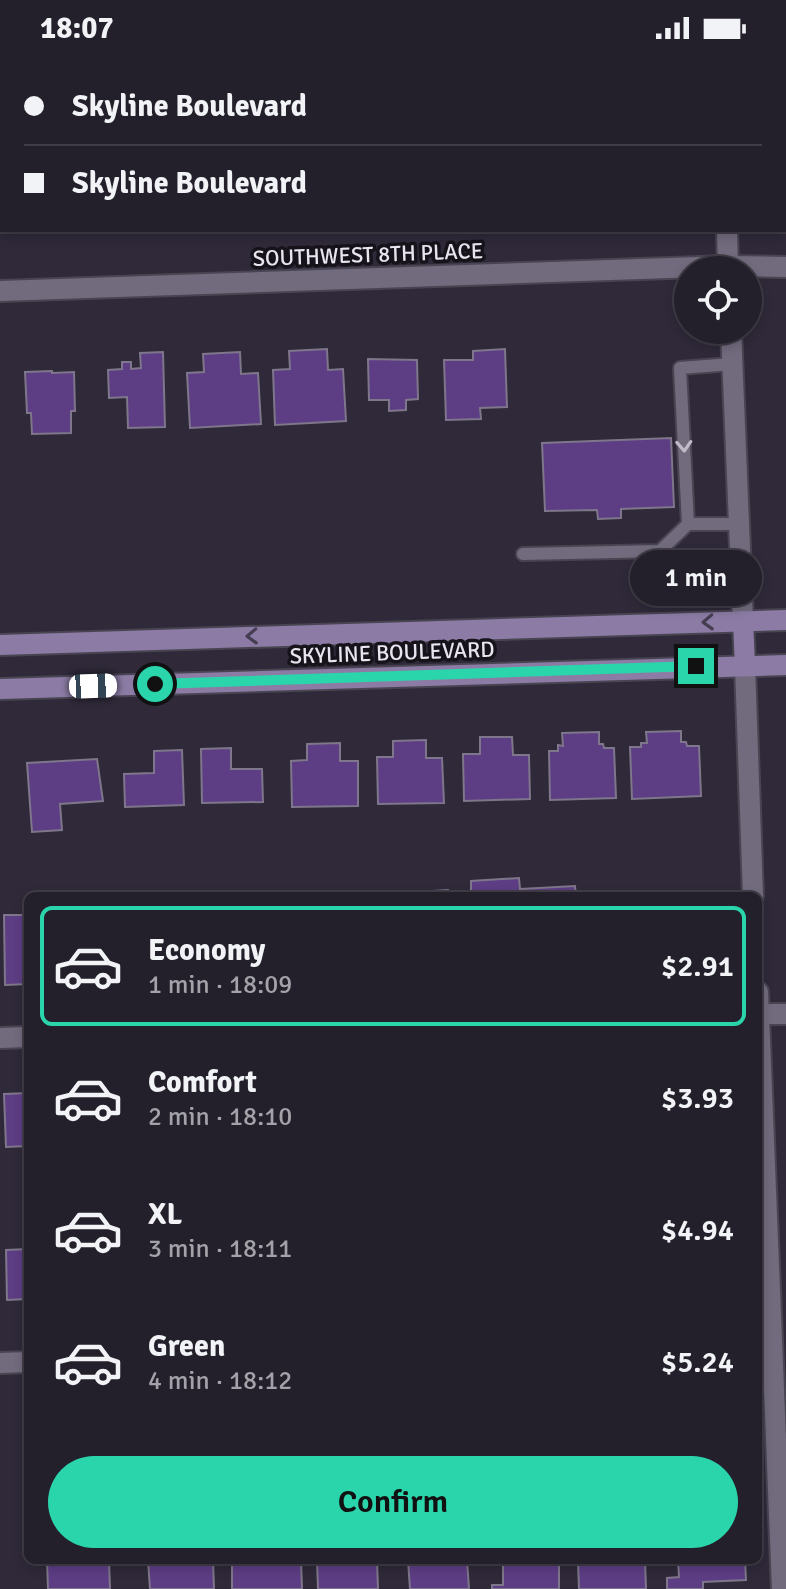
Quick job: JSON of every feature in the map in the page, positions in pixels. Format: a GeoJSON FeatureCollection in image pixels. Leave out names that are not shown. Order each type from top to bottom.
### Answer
{"type":"FeatureCollection","features":[{"type":"Feature","properties":{"kind":"street"},"geometry":{"type":"LineString","coordinates":[[727,232],[728,256]]}},
{"type":"Feature","properties":{"kind":"street","name":"SOUTHWEST 8TH PLACE"},"geometry":{"type":"LineString","coordinates":[[762,267],[786,267]]}},
{"type":"Feature","properties":{"kind":"street","name":"SOUTHWEST 8TH PLACE"},"geometry":{"type":"LineString","coordinates":[[0,291],[674,270]]}},
{"type":"Feature","properties":{"kind":"street"},"geometry":{"type":"LineString","coordinates":[[731,344],[753,892]]}},
{"type":"Feature","properties":{"kind":"street","name":"SKYLINE BOULEVARD"},"geometry":{"type":"LineString","coordinates":[[0,645],[786,620]]}},
{"type":"Feature","properties":{"kind":"street","name":"SKYLINE BOULEVARD"},"geometry":{"type":"LineString","coordinates":[[0,689],[672,666],[786,665]]}},
{"type":"Feature","properties":{"kind":"street"},"geometry":{"type":"LineString","coordinates":[[762,1014],[786,1014]]}},
{"type":"Feature","properties":{"kind":"street"},"geometry":{"type":"LineString","coordinates":[[0,1038],[24,1037]]}},
{"type":"Feature","properties":{"kind":"street"},"geometry":{"type":"LineString","coordinates":[[762,1176],[765,1337],[782,1589]]}},
{"type":"Feature","properties":{"kind":"street"},"geometry":{"type":"LineString","coordinates":[[0,1363],[24,1362]]}},
{"type":"Feature","properties":{"kind":"lane"},"geometry":{"type":"LineString","coordinates":[[688,524],[680,368],[732,364]]}},
{"type":"Feature","properties":{"kind":"lane"},"geometry":{"type":"LineString","coordinates":[[523,554],[660,551],[688,524],[739,524]]}},
{"type":"Feature","properties":{"kind":"building"},"geometry":{"type":"Polygon","coordinates":[[[327,349],[328,370],[343,369],[346,421],[275,425],[273,370],[290,369],[289,351],[327,349]]]}},
{"type":"Feature","properties":{"kind":"building"},"geometry":{"type":"Polygon","coordinates":[[[505,349],[507,407],[480,408],[481,419],[446,420],[444,360],[473,360],[473,351],[505,349]]]}},
{"type":"Feature","properties":{"kind":"building"},"geometry":{"type":"Polygon","coordinates":[[[163,352],[165,427],[128,428],[127,397],[109,398],[108,370],[122,369],[122,362],[131,362],[131,369],[141,368],[140,353],[163,352]]]}},
{"type":"Feature","properties":{"kind":"building"},"geometry":{"type":"Polygon","coordinates":[[[240,352],[241,374],[258,373],[261,424],[190,428],[187,373],[204,372],[203,354],[240,352]]]}},
{"type":"Feature","properties":{"kind":"building"},"geometry":{"type":"Polygon","coordinates":[[[368,359],[417,360],[418,399],[406,400],[406,410],[389,411],[389,400],[369,400],[368,359]]]}},
{"type":"Feature","properties":{"kind":"building"},"geometry":{"type":"Polygon","coordinates":[[[25,372],[74,372],[75,411],[71,411],[71,433],[32,434],[31,413],[27,413],[25,372]]]}},
{"type":"Feature","properties":{"kind":"building"},"geometry":{"type":"Polygon","coordinates":[[[671,438],[674,507],[621,509],[621,518],[598,519],[597,510],[545,511],[542,443],[671,438]]]}},
{"type":"Feature","properties":{"kind":"building"},"geometry":{"type":"Polygon","coordinates":[[[681,731],[681,742],[686,742],[687,746],[699,746],[701,796],[632,799],[630,747],[641,747],[641,743],[647,743],[646,732],[681,731]]]}},
{"type":"Feature","properties":{"kind":"building"},"geometry":{"type":"Polygon","coordinates":[[[599,732],[599,744],[603,744],[604,748],[614,748],[616,798],[550,800],[549,751],[558,751],[558,745],[563,746],[562,733],[599,732]]]}},
{"type":"Feature","properties":{"kind":"building"},"geometry":{"type":"Polygon","coordinates":[[[480,737],[512,737],[513,755],[529,755],[530,799],[464,801],[463,754],[480,754],[480,737]]]}},
{"type":"Feature","properties":{"kind":"building"},"geometry":{"type":"Polygon","coordinates":[[[426,740],[426,758],[442,758],[444,803],[378,804],[377,757],[393,757],[393,741],[426,740]]]}},
{"type":"Feature","properties":{"kind":"building"},"geometry":{"type":"Polygon","coordinates":[[[340,743],[340,761],[358,761],[358,806],[292,807],[291,761],[307,760],[307,744],[340,743]]]}},
{"type":"Feature","properties":{"kind":"building"},"geometry":{"type":"Polygon","coordinates":[[[231,748],[231,769],[262,769],[263,802],[202,803],[201,749],[231,748]]]}},
{"type":"Feature","properties":{"kind":"building"},"geometry":{"type":"Polygon","coordinates":[[[182,750],[184,805],[125,807],[124,774],[154,773],[154,751],[182,750]]]}},
{"type":"Feature","properties":{"kind":"building"},"geometry":{"type":"Polygon","coordinates":[[[97,759],[103,801],[60,804],[62,830],[32,832],[27,763],[97,759]]]}},
{"type":"Feature","properties":{"kind":"building"},"geometry":{"type":"Polygon","coordinates":[[[519,878],[520,889],[575,886],[576,892],[471,892],[471,881],[519,878]]]}},
{"type":"Feature","properties":{"kind":"building"},"geometry":{"type":"Polygon","coordinates":[[[4,915],[24,915],[24,984],[5,985],[4,915]]]}},
{"type":"Feature","properties":{"kind":"building"},"geometry":{"type":"Polygon","coordinates":[[[24,1093],[24,1146],[6,1147],[4,1094],[24,1093]]]}},
{"type":"Feature","properties":{"kind":"building"},"geometry":{"type":"Polygon","coordinates":[[[24,1249],[24,1299],[7,1300],[6,1250],[24,1249]]]}},
{"type":"Feature","properties":{"kind":"building"},"geometry":{"type":"Polygon","coordinates":[[[47,1564],[109,1564],[110,1589],[48,1589],[47,1564]]]}},
{"type":"Feature","properties":{"kind":"building"},"geometry":{"type":"Polygon","coordinates":[[[148,1564],[213,1564],[214,1589],[150,1589],[148,1564]]]}},
{"type":"Feature","properties":{"kind":"building"},"geometry":{"type":"Polygon","coordinates":[[[232,1564],[301,1564],[302,1589],[232,1589],[232,1564]]]}},
{"type":"Feature","properties":{"kind":"building"},"geometry":{"type":"Polygon","coordinates":[[[317,1564],[377,1564],[378,1589],[318,1589],[317,1564]]]}},
{"type":"Feature","properties":{"kind":"building"},"geometry":{"type":"Polygon","coordinates":[[[408,1564],[467,1564],[469,1589],[410,1589],[408,1564]]]}},
{"type":"Feature","properties":{"kind":"building"},"geometry":{"type":"Polygon","coordinates":[[[503,1564],[559,1564],[559,1589],[492,1589],[492,1585],[503,1585],[503,1564]]]}},
{"type":"Feature","properties":{"kind":"building"},"geometry":{"type":"Polygon","coordinates":[[[578,1564],[645,1564],[646,1589],[579,1589],[578,1564]]]}},
{"type":"Feature","properties":{"kind":"building"},"geometry":{"type":"Polygon","coordinates":[[[678,1564],[745,1564],[746,1580],[703,1582],[703,1589],[667,1589],[667,1578],[679,1577],[678,1564]]]}},
{"type":"Feature","properties":{"kind":"route"},"geometry":{"type":"LineString","coordinates":[[155,684],[696,666]]}}]}
